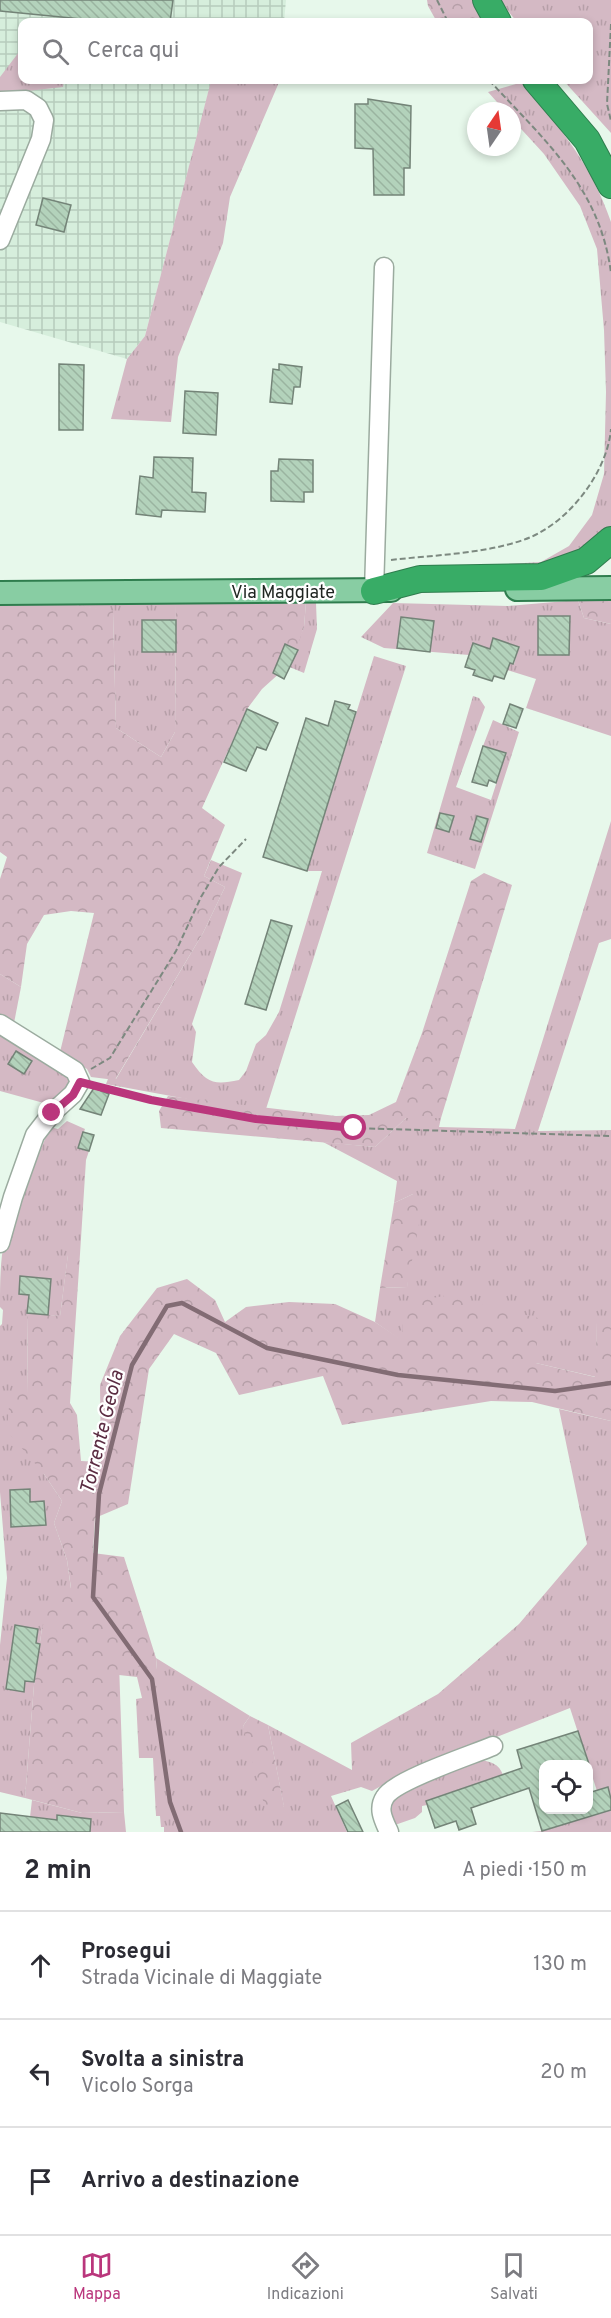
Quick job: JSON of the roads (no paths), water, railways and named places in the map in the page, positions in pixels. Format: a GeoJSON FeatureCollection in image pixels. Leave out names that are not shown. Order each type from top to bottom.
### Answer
{"type":"FeatureCollection","features":[{"type":"Feature","properties":{"kind":"highway"},"geometry":{"type":"LineString","coordinates":[[486,0],[496,18]]}},
{"type":"Feature","properties":{"kind":"highway"},"geometry":{"type":"LineString","coordinates":[[539,84],[587,140],[611,185]]}},
{"type":"Feature","properties":{"kind":"highway"},"geometry":{"type":"LineString","coordinates":[[552,84],[611,148]]}},
{"type":"Feature","properties":{"kind":"highway"},"geometry":{"type":"LineString","coordinates":[[374,591],[420,579],[541,577],[586,561],[611,540]]}},
{"type":"Feature","properties":{"kind":"main road","name":"Via Maggiate"},"geometry":{"type":"LineString","coordinates":[[0,593],[611,588]]}},
{"type":"Feature","properties":{"kind":"street"},"geometry":{"type":"LineString","coordinates":[[0,101],[26,100],[38,108],[45,120],[41,139],[0,240]]}},
{"type":"Feature","properties":{"kind":"street"},"geometry":{"type":"LineString","coordinates":[[374,591],[384,267]]}},
{"type":"Feature","properties":{"kind":"street"},"geometry":{"type":"LineString","coordinates":[[0,1024],[75,1071],[79,1079],[73,1095],[52,1113],[35,1135],[13,1197],[0,1243]]}},
{"type":"Feature","properties":{"kind":"street"},"geometry":{"type":"LineString","coordinates":[[390,1832],[383,1819],[381,1807],[385,1796],[399,1784],[494,1746]]}},
{"type":"Feature","properties":{"kind":"waterway","name":"Torrente Geola"},"geometry":{"type":"LineString","coordinates":[[181,1832],[170,1802],[152,1679],[93,1597],[99,1494],[132,1365],[167,1306],[182,1303],[267,1348],[398,1375],[555,1391],[611,1383]]}}]}
